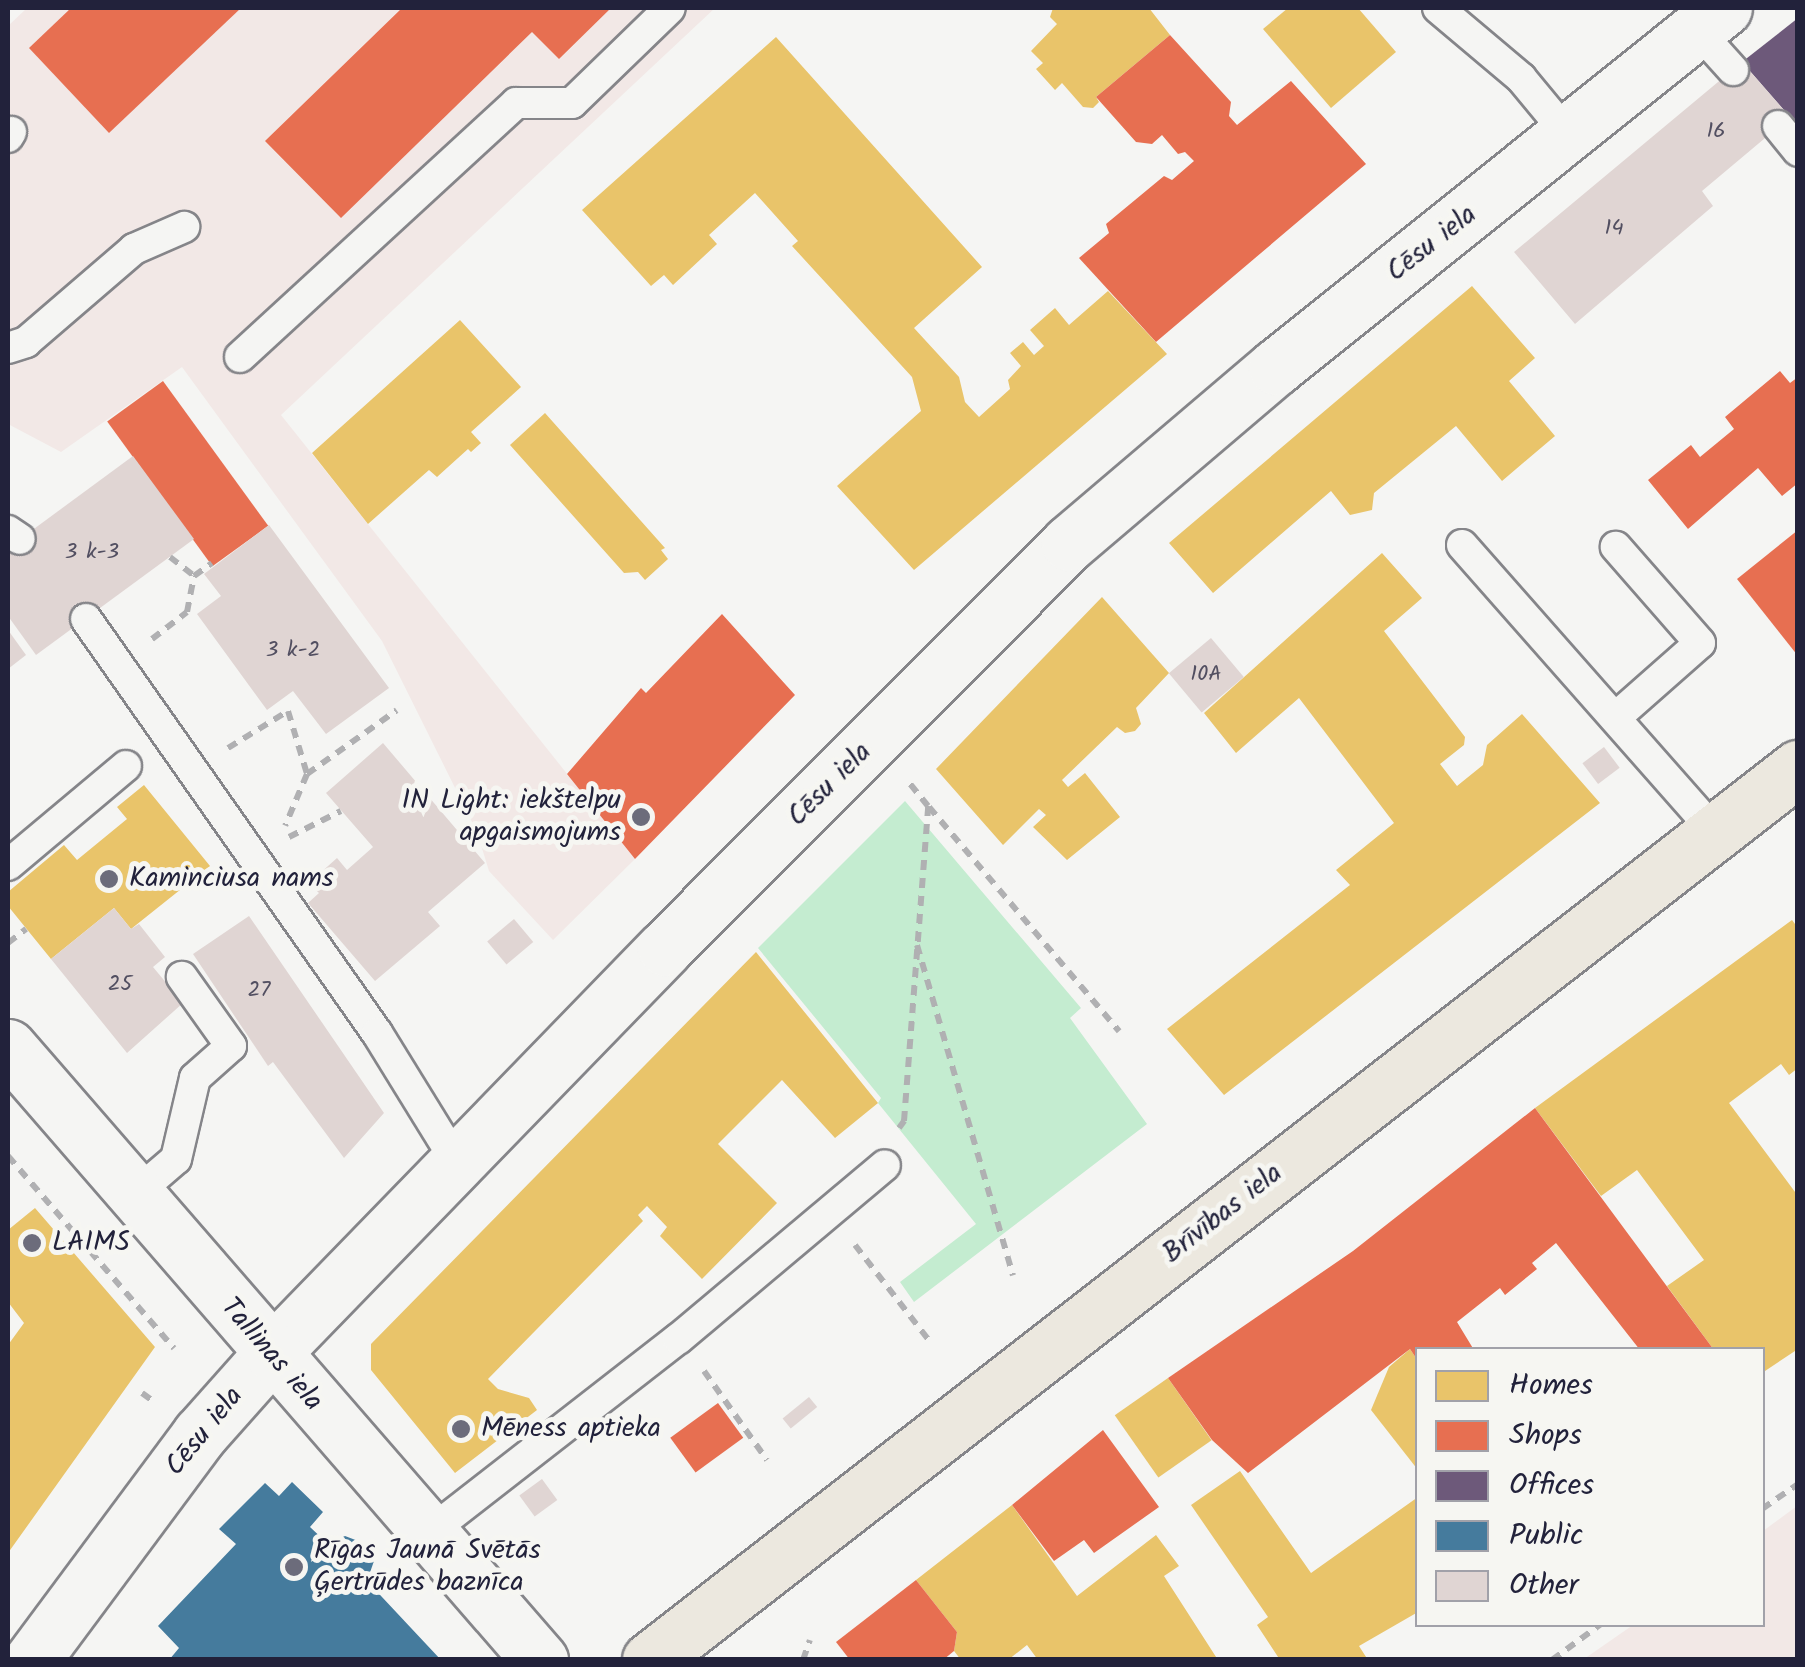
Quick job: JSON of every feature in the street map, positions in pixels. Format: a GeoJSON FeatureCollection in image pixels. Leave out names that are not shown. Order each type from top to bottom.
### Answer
{"type":"FeatureCollection","features":[{"type":"Feature","properties":{"kind":"highway","name":"Brīvības iela"},"geometry":{"type":"LineString","coordinates":[[650,1660],[1798,768]]}},
{"type":"Feature","properties":{"kind":"street","name":"Cēsu iela"},"geometry":{"type":"LineString","coordinates":[[32,1660],[200,1434],[272,1354],[665,948],[1108,506],[1711,19]]}},
{"type":"Feature","properties":{"kind":"street","name":"Tallinas iela"},"geometry":{"type":"LineString","coordinates":[[8,1047],[540,1660]]}},
{"type":"Feature","properties":{"kind":"lane"},"geometry":{"type":"LineString","coordinates":[[240,357],[516,103],[572,103],[670,8]]}},
{"type":"Feature","properties":{"kind":"lane"},"geometry":{"type":"LineString","coordinates":[[1441,9],[1521,78],[1569,136]]}},
{"type":"Feature","properties":{"kind":"lane"},"geometry":{"type":"LineString","coordinates":[[1711,19],[1733,70]]}},
{"type":"Feature","properties":{"kind":"lane"},"geometry":{"type":"LineString","coordinates":[[1778,126],[1798,151]]}},
{"type":"Feature","properties":{"kind":"lane"},"geometry":{"type":"LineString","coordinates":[[8,348],[26,342],[134,249],[184,226]]}},
{"type":"Feature","properties":{"kind":"lane"},"geometry":{"type":"LineString","coordinates":[[1462,545],[1715,832]]}},
{"type":"Feature","properties":{"kind":"lane"},"geometry":{"type":"LineString","coordinates":[[1614,718],[1700,643],[1616,547]]}},
{"type":"Feature","properties":{"kind":"lane"},"geometry":{"type":"LineString","coordinates":[[86,619],[377,1033],[458,1164]]}},
{"type":"Feature","properties":{"kind":"lane"},"geometry":{"type":"LineString","coordinates":[[8,865],[126,766]]}},
{"type":"Feature","properties":{"kind":"lane"},"geometry":{"type":"LineString","coordinates":[[134,1195],[176,1159],[195,1078],[231,1046],[182,977]]}},
{"type":"Feature","properties":{"kind":"lane"},"geometry":{"type":"LineString","coordinates":[[432,1531],[678,1338],[885,1165]]}},
{"type":"Feature","properties":{"kind":"path"},"geometry":{"type":"LineString","coordinates":[[170,557],[194,576]]}},
{"type":"Feature","properties":{"kind":"path"},"geometry":{"type":"LineString","coordinates":[[119,664],[187,612],[194,576],[212,562]]}},
{"type":"Feature","properties":{"kind":"path"},"geometry":{"type":"LineString","coordinates":[[282,698],[307,774]]}},
{"type":"Feature","properties":{"kind":"path"},"geometry":{"type":"LineString","coordinates":[[342,810],[278,843],[307,774],[397,710]]}},
{"type":"Feature","properties":{"kind":"path"},"geometry":{"type":"LineString","coordinates":[[192,770],[288,712]]}},
{"type":"Feature","properties":{"kind":"path"},"geometry":{"type":"LineString","coordinates":[[907,780],[1119,1032]]}},
{"type":"Feature","properties":{"kind":"path"},"geometry":{"type":"LineString","coordinates":[[885,1165],[904,1121],[928,806]]}},
{"type":"Feature","properties":{"kind":"path"},"geometry":{"type":"LineString","coordinates":[[8,943],[26,928]]}},
{"type":"Feature","properties":{"kind":"path"},"geometry":{"type":"LineString","coordinates":[[916,941],[1013,1275]]}},
{"type":"Feature","properties":{"kind":"path"},"geometry":{"type":"LineString","coordinates":[[8,1156],[174,1348]]}},
{"type":"Feature","properties":{"kind":"path"},"geometry":{"type":"LineString","coordinates":[[829,1212],[928,1338]]}},
{"type":"Feature","properties":{"kind":"path"},"geometry":{"type":"LineString","coordinates":[[724,1396],[768,1460]]}},
{"type":"Feature","properties":{"kind":"path"},"geometry":{"type":"LineString","coordinates":[[1765,1507],[1798,1484]]}},
{"type":"Feature","properties":{"kind":"path"},"geometry":{"type":"LineString","coordinates":[[1552,1660],[1597,1627]]}},
{"type":"Feature","properties":{"kind":"path"},"geometry":{"type":"LineString","coordinates":[[803,1660],[810,1640]]}},
{"type":"Feature","properties":{"kind":"shaded area"},"geometry":{"type":"Polygon","coordinates":[[[27,8],[715,8],[281,415],[635,859],[553,940],[489,871],[477,832],[382,641],[182,367],[61,452],[8,424],[8,26],[27,8]]]}},
{"type":"Feature","properties":{"kind":"shaded area"},"geometry":{"type":"Polygon","coordinates":[[[1797,1506],[1797,1659],[1584,1659],[1630,1627],[1765,1627],[1765,1530],[1797,1506]]]}},
{"type":"Feature","properties":{"kind":"green space"},"geometry":{"type":"Polygon","coordinates":[[[905,801],[1081,1008],[1070,1018],[1147,1124],[914,1302],[900,1282],[976,1224],[878,1103],[881,1098],[758,948],[905,801]]]}},
{"type":"Feature","properties":{"kind":"building: Homes"},"geometry":{"type":"Polygon","coordinates":[[[1053,8],[1149,8],[1170,35],[1096,97],[1099,102],[1093,108],[1083,107],[1062,83],[1055,90],[1036,69],[1043,63],[1031,51],[1057,24],[1050,17],[1053,8]]]}},
{"type":"Feature","properties":{"kind":"building: Homes"},"geometry":{"type":"Polygon","coordinates":[[[1288,8],[1358,8],[1396,52],[1331,108],[1263,29],[1288,8]]]}},
{"type":"Feature","properties":{"kind":"building: Homes"},"geometry":{"type":"Polygon","coordinates":[[[776,37],[982,267],[914,328],[959,377],[965,402],[979,417],[1010,389],[1008,380],[1021,366],[1010,353],[1023,342],[1034,355],[1044,346],[1030,330],[1055,308],[1069,325],[1108,291],[1167,354],[914,570],[837,486],[921,411],[912,377],[792,246],[798,241],[755,193],[709,235],[717,244],[673,285],[664,275],[651,286],[582,210],[776,37]]]}},
{"type":"Feature","properties":{"kind":"building: Homes"},"geometry":{"type":"Polygon","coordinates":[[[1472,286],[1535,358],[1509,381],[1555,436],[1502,481],[1456,426],[1374,493],[1372,510],[1350,515],[1331,491],[1213,593],[1169,543],[1472,286]]]}},
{"type":"Feature","properties":{"kind":"building: Homes"},"geometry":{"type":"Polygon","coordinates":[[[460,320],[521,387],[471,432],[481,443],[471,452],[468,449],[437,477],[429,470],[368,524],[312,453],[460,320]]]}},
{"type":"Feature","properties":{"kind":"building: Homes"},"geometry":{"type":"Polygon","coordinates":[[[545,413],[665,548],[661,550],[668,559],[645,580],[638,572],[624,573],[510,445],[545,413]]]}},
{"type":"Feature","properties":{"kind":"building: Homes"},"geometry":{"type":"Polygon","coordinates":[[[1382,553],[1422,598],[1384,631],[1465,737],[1464,745],[1440,764],[1457,786],[1483,765],[1487,745],[1522,714],[1600,803],[1224,1095],[1167,1029],[1350,885],[1336,870],[1394,823],[1299,698],[1236,753],[1204,713],[1382,553]]]}},
{"type":"Feature","properties":{"kind":"building: Homes"},"geometry":{"type":"Polygon","coordinates":[[[1102,597],[1169,673],[1136,708],[1141,724],[1135,731],[1125,733],[1117,727],[1062,780],[1068,787],[1085,773],[1120,817],[1067,860],[1033,827],[1046,815],[1039,809],[1003,845],[936,769],[1102,597]]]}},
{"type":"Feature","properties":{"kind":"building: Homes","name":"Kaminciusa nams"},"geometry":{"type":"Polygon","coordinates":[[[144,785],[210,866],[131,929],[114,908],[51,959],[8,906],[8,892],[64,845],[77,860],[127,819],[117,807],[144,785]]]}},
{"type":"Feature","properties":{"kind":"building: Homes"},"geometry":{"type":"Polygon","coordinates":[[[1792,920],[1798,928],[1798,1068],[1789,1075],[1781,1064],[1729,1103],[1798,1196],[1798,1349],[1765,1371],[1765,1347],[1712,1347],[1667,1286],[1704,1260],[1637,1170],[1601,1196],[1535,1108],[1792,920]]]}},
{"type":"Feature","properties":{"kind":"building: Homes"},"geometry":{"type":"Polygon","coordinates":[[[756,952],[878,1103],[835,1138],[782,1080],[718,1144],[777,1203],[702,1279],[660,1236],[667,1227],[647,1206],[638,1215],[643,1221],[488,1379],[498,1389],[529,1398],[537,1410],[455,1473],[371,1370],[371,1344],[756,952]]]}},
{"type":"Feature","properties":{"kind":"building: Homes"},"geometry":{"type":"Polygon","coordinates":[[[35,1208],[155,1347],[8,1553],[8,1345],[24,1323],[8,1302],[8,1230],[35,1208]]]}},
{"type":"Feature","properties":{"kind":"building: Homes"},"geometry":{"type":"Polygon","coordinates":[[[1410,1349],[1415,1356],[1415,1466],[1371,1410],[1389,1367],[1410,1349]]]}},
{"type":"Feature","properties":{"kind":"building: Homes"},"geometry":{"type":"Polygon","coordinates":[[[1168,1378],[1212,1440],[1158,1478],[1115,1415],[1168,1378]]]}},
{"type":"Feature","properties":{"kind":"building: Homes"},"geometry":{"type":"Polygon","coordinates":[[[1240,1471],[1311,1573],[1415,1499],[1415,1614],[1359,1646],[1368,1660],[1280,1660],[1257,1625],[1268,1617],[1191,1505],[1240,1471]]]}},
{"type":"Feature","properties":{"kind":"building: Homes"},"geometry":{"type":"Polygon","coordinates":[[[1012,1505],[1077,1596],[1156,1535],[1179,1566],[1164,1576],[1218,1660],[1038,1660],[1027,1645],[1008,1660],[961,1660],[954,1651],[957,1632],[916,1580],[1012,1505]]]}},
{"type":"Feature","properties":{"kind":"building: Shops"},"geometry":{"type":"Polygon","coordinates":[[[71,8],[241,8],[109,133],[29,48],[71,8]]]}},
{"type":"Feature","properties":{"kind":"building: Shops"},"geometry":{"type":"Polygon","coordinates":[[[402,8],[611,8],[559,59],[532,32],[341,218],[265,141],[402,8]]]}},
{"type":"Feature","properties":{"kind":"building: Shops"},"geometry":{"type":"Polygon","coordinates":[[[1170,35],[1231,102],[1229,116],[1237,125],[1291,81],[1366,164],[1156,342],[1079,258],[1109,233],[1106,224],[1164,176],[1172,180],[1194,161],[1185,152],[1178,154],[1162,135],[1152,144],[1136,142],[1096,97],[1170,35]]]}},
{"type":"Feature","properties":{"kind":"building: Shops"},"geometry":{"type":"Polygon","coordinates":[[[1780,371],[1790,383],[1798,377],[1798,483],[1782,496],[1758,468],[1688,529],[1648,480],[1691,445],[1700,457],[1734,429],[1725,417],[1780,371]]]}},
{"type":"Feature","properties":{"kind":"building: Shops"},"geometry":{"type":"Polygon","coordinates":[[[163,381],[268,526],[212,566],[107,422],[163,381]]]}},
{"type":"Feature","properties":{"kind":"building: Shops"},"geometry":{"type":"Polygon","coordinates":[[[1798,530],[1798,656],[1737,579],[1798,530]]]}},
{"type":"Feature","properties":{"kind":"building: Shops"},"geometry":{"type":"Polygon","coordinates":[[[722,614],[795,695],[635,859],[567,774],[641,688],[646,693],[722,614]]]}},
{"type":"Feature","properties":{"kind":"building: Shops"},"geometry":{"type":"Polygon","coordinates":[[[1535,1108],[1712,1347],[1638,1347],[1556,1243],[1532,1263],[1537,1269],[1505,1295],[1500,1288],[1457,1322],[1472,1347],[1415,1347],[1415,1356],[1410,1349],[1248,1473],[1212,1440],[1168,1378],[1353,1251],[1535,1108]]]}},
{"type":"Feature","properties":{"kind":"building: Shops"},"geometry":{"type":"Polygon","coordinates":[[[718,1403],[743,1438],[696,1472],[670,1438],[718,1403]]]}},
{"type":"Feature","properties":{"kind":"building: Shops"},"geometry":{"type":"Polygon","coordinates":[[[1103,1430],[1159,1507],[1094,1553],[1084,1540],[1054,1561],[1012,1505],[1103,1430]]]}},
{"type":"Feature","properties":{"kind":"building: Shops"},"geometry":{"type":"Polygon","coordinates":[[[916,1580],[957,1632],[954,1651],[943,1660],[850,1660],[836,1642],[916,1580]]]}},
{"type":"Feature","properties":{"kind":"building: Offices"},"geometry":{"type":"Polygon","coordinates":[[[1798,18],[1798,126],[1742,62],[1798,18]]]}},
{"type":"Feature","properties":{"kind":"building: Public","name":"Rīgas Jaunā Svētās Ģertrūdes baznīca"},"geometry":{"type":"Polygon","coordinates":[[[292,1482],[323,1512],[310,1527],[328,1544],[345,1536],[366,1544],[374,1561],[367,1581],[441,1660],[169,1660],[179,1648],[158,1626],[236,1544],[219,1529],[265,1483],[279,1496],[292,1482]]]}},
{"type":"Feature","properties":{"kind":"building: Other"},"geometry":{"type":"Polygon","coordinates":[[[1742,62],[1790,117],[1702,191],[1713,206],[1575,324],[1514,252],[1742,62]]]}},
{"type":"Feature","properties":{"kind":"building: Other"},"geometry":{"type":"Polygon","coordinates":[[[133,456],[194,539],[36,655],[8,616],[8,548],[133,456]]]}},
{"type":"Feature","properties":{"kind":"building: Other"},"geometry":{"type":"Polygon","coordinates":[[[269,525],[389,688],[326,734],[293,691],[267,710],[197,614],[221,596],[204,574],[269,525]]]}},
{"type":"Feature","properties":{"kind":"building: Other"},"geometry":{"type":"Polygon","coordinates":[[[8,630],[26,655],[8,669],[8,630]]]}},
{"type":"Feature","properties":{"kind":"building: Other"},"geometry":{"type":"Polygon","coordinates":[[[1211,638],[1244,677],[1202,712],[1169,673],[1211,638]]]}},
{"type":"Feature","properties":{"kind":"building: Other"},"geometry":{"type":"Polygon","coordinates":[[[383,743],[485,863],[428,912],[440,926],[375,981],[308,903],[319,893],[309,883],[337,858],[347,870],[373,847],[326,793],[383,743]]]}},
{"type":"Feature","properties":{"kind":"building: Other"},"geometry":{"type":"Polygon","coordinates":[[[1604,747],[1620,768],[1598,784],[1582,763],[1604,747]]]}},
{"type":"Feature","properties":{"kind":"building: Other"},"geometry":{"type":"Polygon","coordinates":[[[114,908],[131,929],[139,924],[165,957],[153,967],[183,1003],[127,1053],[51,959],[114,908]]]}},
{"type":"Feature","properties":{"kind":"building: Other"},"geometry":{"type":"Polygon","coordinates":[[[249,916],[384,1113],[344,1158],[273,1062],[268,1066],[193,954],[249,916]]]}},
{"type":"Feature","properties":{"kind":"building: Other"},"geometry":{"type":"Polygon","coordinates":[[[514,919],[533,942],[506,964],[487,941],[514,919]]]}},
{"type":"Feature","properties":{"kind":"building: Other"},"geometry":{"type":"Polygon","coordinates":[[[809,1397],[817,1407],[791,1428],[783,1418],[809,1397]]]}},
{"type":"Feature","properties":{"kind":"building: Other"},"geometry":{"type":"Polygon","coordinates":[[[542,1479],[557,1500],[535,1516],[519,1495],[542,1479]]]}},
{"type":"Feature","properties":{"kind":"place","name":"IN Light: iekštelpu apgaismojums"},"geometry":{"type":"Point","coordinates":[641,817]}},
{"type":"Feature","properties":{"kind":"place","name":"Kaminciusa nams"},"geometry":{"type":"Point","coordinates":[109,879]}},
{"type":"Feature","properties":{"kind":"place","name":"LAIMS"},"geometry":{"type":"Point","coordinates":[32,1243]}},
{"type":"Feature","properties":{"kind":"place","name":"Mēness aptieka"},"geometry":{"type":"Point","coordinates":[461,1429]}},
{"type":"Feature","properties":{"kind":"place","name":"Rīgas Jaunā Svētās Ģertrūdes baznīca"},"geometry":{"type":"Point","coordinates":[294,1567]}}]}
